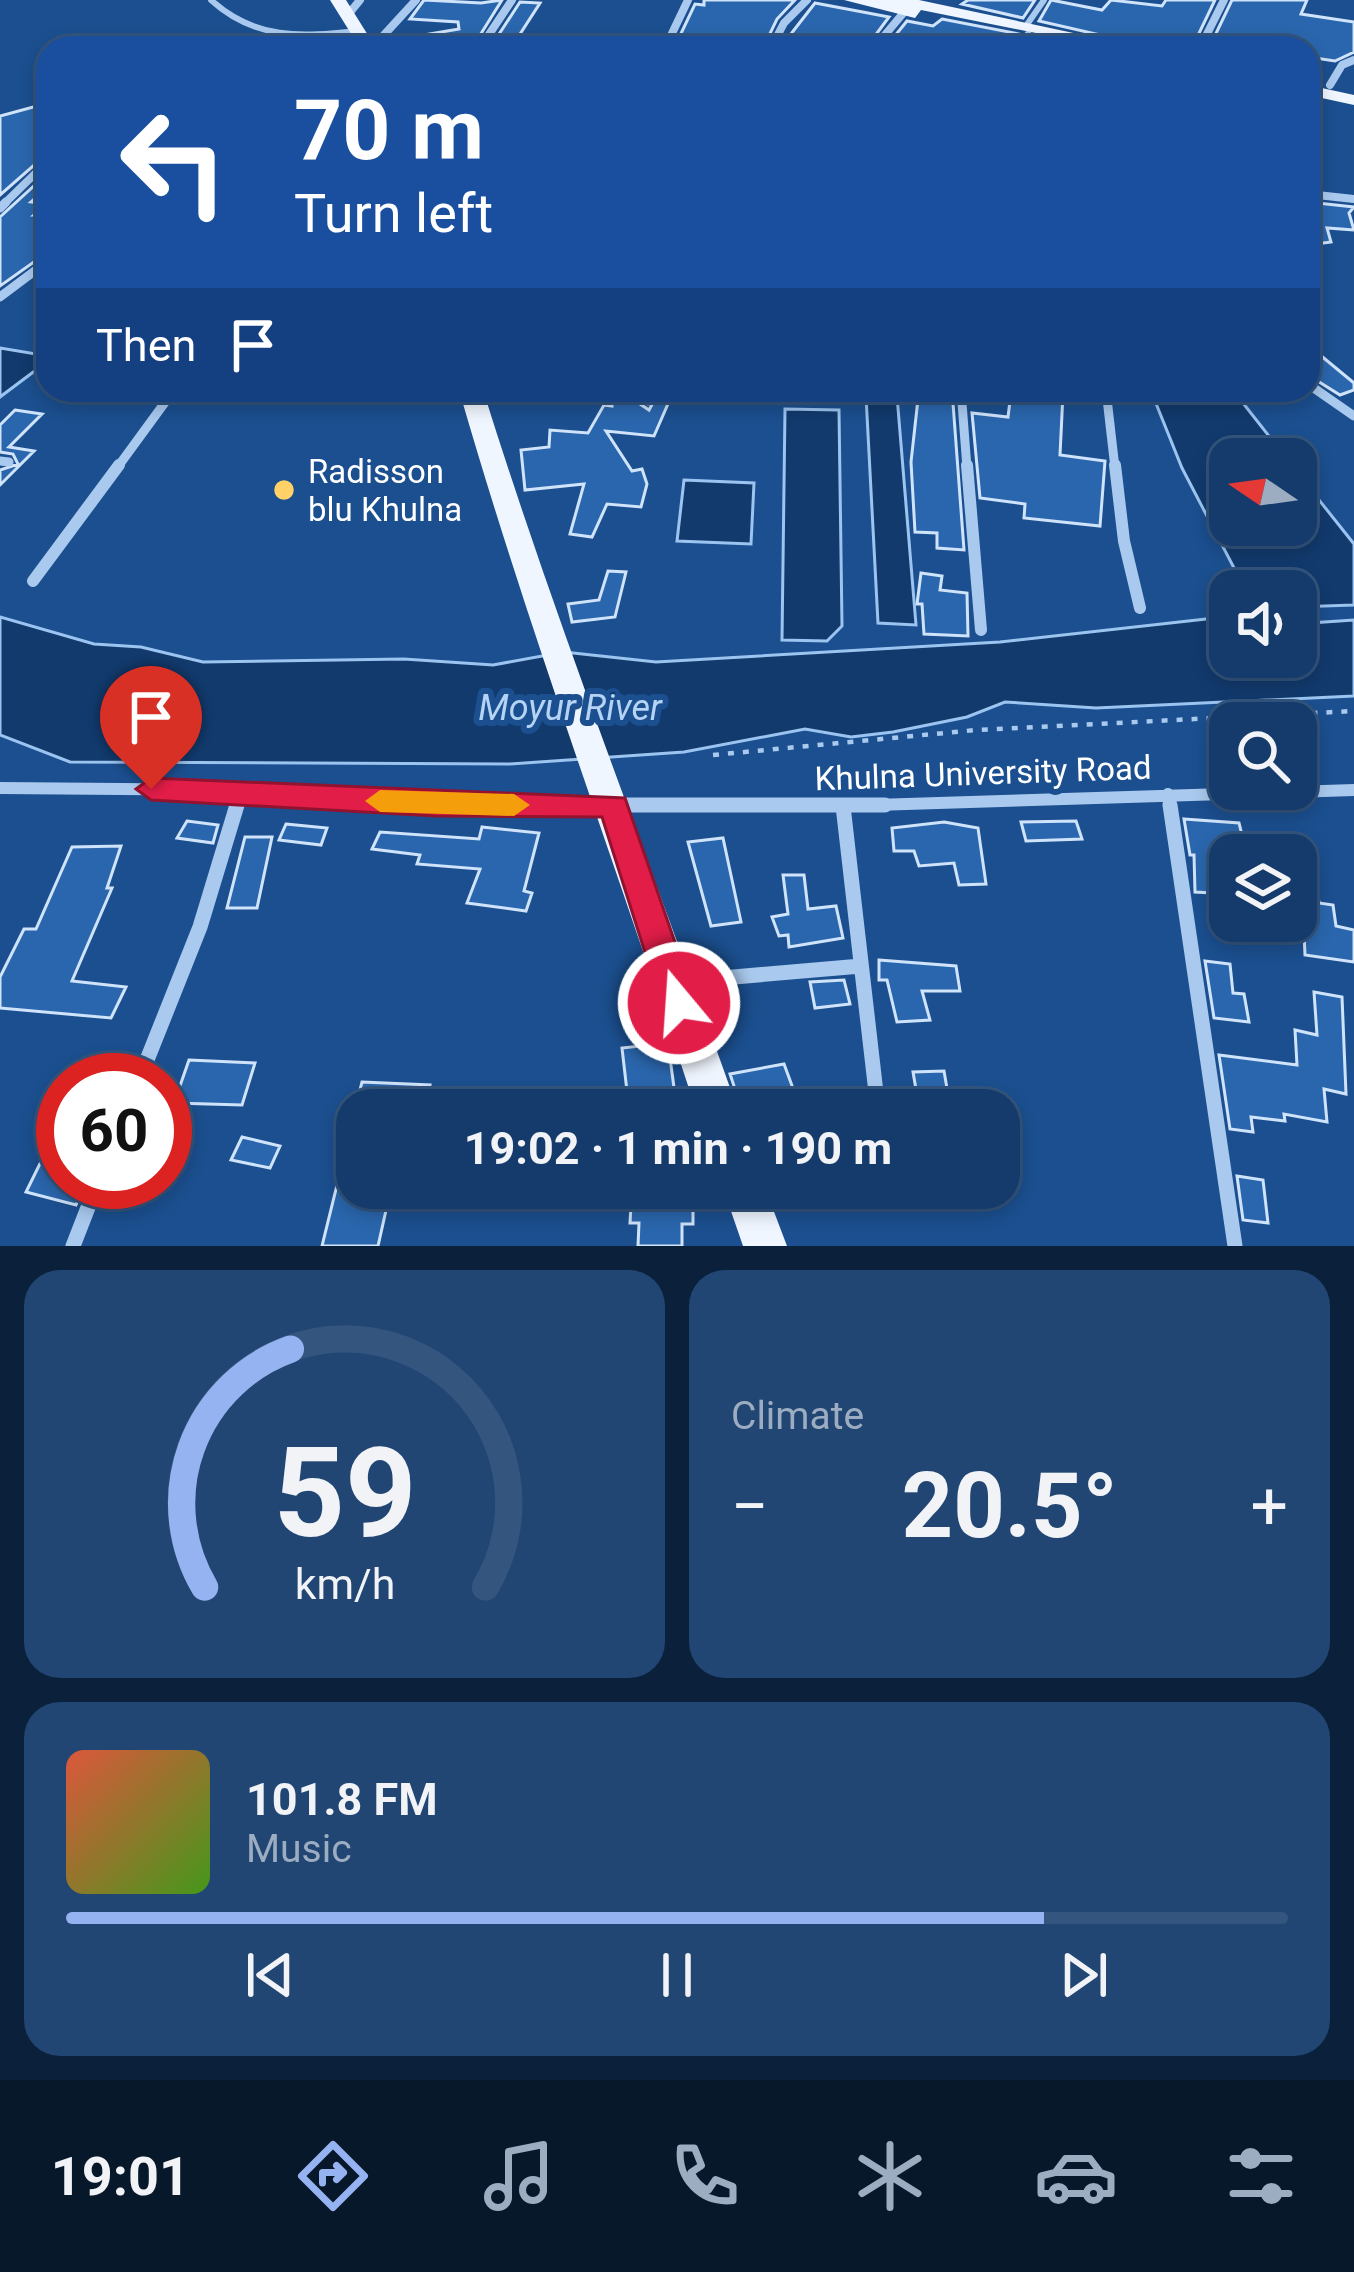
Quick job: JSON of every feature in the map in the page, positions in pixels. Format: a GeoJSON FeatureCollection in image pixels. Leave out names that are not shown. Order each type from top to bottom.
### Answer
{"type":"FeatureCollection","features":[{"type":"Feature","properties":{"kind":"main road"},"geometry":{"type":"LineString","coordinates":[[852,0],[900,6],[1019,36]]}},
{"type":"Feature","properties":{"kind":"main road"},"geometry":{"type":"LineString","coordinates":[[1320,83],[1354,89]]}},
{"type":"Feature","properties":{"kind":"main road"},"geometry":{"type":"LineString","coordinates":[[1320,93],[1354,100]]}},
{"type":"Feature","properties":{"kind":"main road"},"geometry":{"type":"LineString","coordinates":[[475,402],[518,550],[609,793],[710,1089]]}},
{"type":"Feature","properties":{"kind":"main road"},"geometry":{"type":"LineString","coordinates":[[752,1209],[765,1246]]}},
{"type":"Feature","properties":{"kind":"street"},"geometry":{"type":"LineString","coordinates":[[347,16],[360,0]]}},
{"type":"Feature","properties":{"kind":"street"},"geometry":{"type":"LineString","coordinates":[[382,36],[416,0]]}},
{"type":"Feature","properties":{"kind":"street"},"geometry":{"type":"LineString","coordinates":[[488,36],[512,0]]}},
{"type":"Feature","properties":{"kind":"street"},"geometry":{"type":"LineString","coordinates":[[671,36],[688,0]]}},
{"type":"Feature","properties":{"kind":"street"},"geometry":{"type":"LineString","coordinates":[[777,36],[807,0]]}},
{"type":"Feature","properties":{"kind":"street"},"geometry":{"type":"LineString","coordinates":[[1206,36],[1224,0]]}},
{"type":"Feature","properties":{"kind":"street"},"geometry":{"type":"LineString","coordinates":[[881,36],[900,6]]}},
{"type":"Feature","properties":{"kind":"street"},"geometry":{"type":"LineString","coordinates":[[1330,85],[1342,65],[1354,60]]}},
{"type":"Feature","properties":{"kind":"street"},"geometry":{"type":"LineString","coordinates":[[0,208],[36,173]]}},
{"type":"Feature","properties":{"kind":"street"},"geometry":{"type":"LineString","coordinates":[[1320,196],[1354,200]]}},
{"type":"Feature","properties":{"kind":"street"},"geometry":{"type":"LineString","coordinates":[[0,297],[36,270]]}},
{"type":"Feature","properties":{"kind":"street"},"geometry":{"type":"LineString","coordinates":[[1320,392],[1354,416]]}},
{"type":"Feature","properties":{"kind":"street"},"geometry":{"type":"LineString","coordinates":[[33,581],[165,402]]}},
{"type":"Feature","properties":{"kind":"street"},"geometry":{"type":"LineString","coordinates":[[962,402],[981,630]]}},
{"type":"Feature","properties":{"kind":"street"},"geometry":{"type":"LineString","coordinates":[[1107,402],[1124,541],[1140,608]]}},
{"type":"Feature","properties":{"kind":"street","name":"Khulna University Road"},"geometry":{"type":"LineString","coordinates":[[0,788],[241,790],[436,805],[609,793],[843,806],[1354,790]]}},
{"type":"Feature","properties":{"kind":"street"},"geometry":{"type":"LineString","coordinates":[[150,1053],[200,927],[241,790]]}},
{"type":"Feature","properties":{"kind":"street"},"geometry":{"type":"LineString","coordinates":[[1168,794],[1235,1246]]}},
{"type":"Feature","properties":{"kind":"street"},"geometry":{"type":"LineString","coordinates":[[843,806],[876,1089]]}},
{"type":"Feature","properties":{"kind":"street"},"geometry":{"type":"LineString","coordinates":[[672,982],[861,966]]}},
{"type":"Feature","properties":{"kind":"street"},"geometry":{"type":"LineString","coordinates":[[73,1246],[87,1209]]}},
{"type":"Feature","properties":{"kind":"lane"},"geometry":{"type":"LineString","coordinates":[[211,0],[243,28],[273,36],[347,16]]}},
{"type":"Feature","properties":{"kind":"lane"},"geometry":{"type":"LineString","coordinates":[[1032,36],[1044,0]]}},
{"type":"Feature","properties":{"kind":"path"},"geometry":{"type":"LineString","coordinates":[[713,755],[976,730],[1354,711]]}},
{"type":"Feature","properties":{"kind":"water"},"geometry":{"type":"Polygon","coordinates":[[[0,348],[36,354],[36,370],[0,397],[0,348]]]}},
{"type":"Feature","properties":{"kind":"water"},"geometry":{"type":"Polygon","coordinates":[[[866,402],[897,402],[916,625],[878,623],[866,402]]]}},
{"type":"Feature","properties":{"kind":"water"},"geometry":{"type":"Polygon","coordinates":[[[1155,402],[1242,402],[1270,438],[1209,438],[1209,520],[1155,402]]]}},
{"type":"Feature","properties":{"kind":"water"},"geometry":{"type":"Polygon","coordinates":[[[785,409],[839,410],[842,626],[827,641],[782,640],[785,409]]]}},
{"type":"Feature","properties":{"kind":"water"},"geometry":{"type":"Polygon","coordinates":[[[684,480],[754,483],[751,544],[677,541],[684,480]]]}},
{"type":"Feature","properties":{"kind":"water"},"geometry":{"type":"Polygon","coordinates":[[[1317,497],[1354,544],[1354,605],[1317,606],[1317,570],[1235,570],[1223,546],[1317,546],[1317,497]]]}},
{"type":"Feature","properties":{"kind":"water","name":"Moyur River"},"geometry":{"type":"Polygon","coordinates":[[[0,617],[94,644],[141,647],[203,662],[404,659],[493,665],[564,652],[656,662],[1000,642],[1209,619],[1209,678],[1317,678],[1317,623],[1354,620],[1354,696],[1096,708],[1005,702],[967,717],[893,732],[851,737],[805,729],[684,752],[510,764],[70,762],[0,735],[0,617]]]}},
{"type":"Feature","properties":{"kind":"building"},"geometry":{"type":"Polygon","coordinates":[[[424,0],[502,0],[480,36],[418,36],[459,29],[458,22],[410,19],[424,0]]]}},
{"type":"Feature","properties":{"kind":"building"},"geometry":{"type":"Polygon","coordinates":[[[704,0],[795,0],[769,36],[680,36],[695,4],[704,5],[704,0]]]}},
{"type":"Feature","properties":{"kind":"building"},"geometry":{"type":"Polygon","coordinates":[[[968,0],[1035,0],[1023,18],[962,4],[968,0]]]}},
{"type":"Feature","properties":{"kind":"building"},"geometry":{"type":"Polygon","coordinates":[[[1051,0],[1102,10],[1111,0],[1162,6],[1166,0],[1215,0],[1198,36],[1104,36],[1039,21],[1051,0]]]}},
{"type":"Feature","properties":{"kind":"building"},"geometry":{"type":"Polygon","coordinates":[[[1232,0],[1307,0],[1301,14],[1354,22],[1354,52],[1335,61],[1320,59],[1320,36],[1215,36],[1232,0]]]}},
{"type":"Feature","properties":{"kind":"building"},"geometry":{"type":"Polygon","coordinates":[[[520,2],[540,3],[519,36],[498,36],[520,2]]]}},
{"type":"Feature","properties":{"kind":"building"},"geometry":{"type":"Polygon","coordinates":[[[815,3],[889,17],[875,36],[789,36],[815,3]]]}},
{"type":"Feature","properties":{"kind":"building"},"geometry":{"type":"Polygon","coordinates":[[[942,19],[1019,34],[895,36],[907,21],[933,26],[942,19]]]}},
{"type":"Feature","properties":{"kind":"building"},"geometry":{"type":"Polygon","coordinates":[[[36,106],[36,164],[0,195],[0,116],[36,106]]]}},
{"type":"Feature","properties":{"kind":"building"},"geometry":{"type":"Polygon","coordinates":[[[36,184],[36,198],[31,202],[36,203],[36,260],[0,286],[0,217],[36,184]]]}},
{"type":"Feature","properties":{"kind":"building"},"geometry":{"type":"Polygon","coordinates":[[[1320,203],[1354,207],[1349,213],[1354,230],[1327,228],[1331,242],[1320,243],[1320,203]]]}},
{"type":"Feature","properties":{"kind":"building"},"geometry":{"type":"Polygon","coordinates":[[[1320,355],[1354,383],[1354,390],[1340,395],[1320,382],[1320,355]]]}},
{"type":"Feature","properties":{"kind":"building"},"geometry":{"type":"Polygon","coordinates":[[[612,402],[640,402],[649,410],[653,402],[669,402],[654,436],[606,431],[632,471],[642,469],[647,484],[641,507],[607,504],[592,537],[570,534],[584,484],[525,490],[521,450],[549,447],[550,430],[588,433],[604,405],[612,406],[612,402]]]}},
{"type":"Feature","properties":{"kind":"building"},"geometry":{"type":"Polygon","coordinates":[[[918,402],[953,402],[964,550],[937,548],[937,533],[915,532],[911,462],[918,402]]]}},
{"type":"Feature","properties":{"kind":"building"},"geometry":{"type":"Polygon","coordinates":[[[1010,402],[1063,402],[1060,455],[1105,461],[1100,526],[1024,518],[1025,504],[980,498],[972,413],[1008,417],[1010,402]]]}},
{"type":"Feature","properties":{"kind":"building"},"geometry":{"type":"Polygon","coordinates":[[[15,410],[42,414],[9,447],[34,451],[0,485],[0,470],[18,464],[13,454],[0,452],[0,425],[15,410]]]}},
{"type":"Feature","properties":{"kind":"building"},"geometry":{"type":"Polygon","coordinates":[[[608,571],[626,572],[615,617],[572,622],[568,604],[599,600],[608,571]]]}},
{"type":"Feature","properties":{"kind":"building"},"geometry":{"type":"Polygon","coordinates":[[[921,573],[942,576],[940,590],[967,593],[968,636],[924,634],[922,604],[917,604],[921,573]]]}},
{"type":"Feature","properties":{"kind":"building"},"geometry":{"type":"Polygon","coordinates":[[[1184,819],[1239,823],[1242,834],[1209,834],[1209,893],[1195,892],[1194,855],[1190,855],[1184,819]]]}},
{"type":"Feature","properties":{"kind":"building"},"geometry":{"type":"Polygon","coordinates":[[[187,821],[218,825],[213,843],[177,838],[187,821]]]}},
{"type":"Feature","properties":{"kind":"building"},"geometry":{"type":"Polygon","coordinates":[[[1076,821],[1082,839],[1026,841],[1021,822],[1076,821]]]}},
{"type":"Feature","properties":{"kind":"building"},"geometry":{"type":"Polygon","coordinates":[[[944,822],[978,828],[986,884],[959,885],[954,863],[919,866],[914,851],[894,851],[892,828],[944,822]]]}},
{"type":"Feature","properties":{"kind":"building"},"geometry":{"type":"Polygon","coordinates":[[[286,824],[327,828],[321,845],[279,840],[286,824]]]}},
{"type":"Feature","properties":{"kind":"building"},"geometry":{"type":"Polygon","coordinates":[[[482,827],[539,833],[524,891],[532,893],[526,911],[467,903],[480,869],[417,864],[420,855],[372,849],[380,832],[479,839],[482,827]]]}},
{"type":"Feature","properties":{"kind":"building"},"geometry":{"type":"Polygon","coordinates":[[[245,837],[272,837],[257,908],[227,908],[245,837]]]}},
{"type":"Feature","properties":{"kind":"building"},"geometry":{"type":"Polygon","coordinates":[[[723,838],[741,922],[711,926],[688,842],[723,838]]]}},
{"type":"Feature","properties":{"kind":"building"},"geometry":{"type":"Polygon","coordinates":[[[121,846],[107,888],[112,888],[72,981],[126,987],[111,1018],[0,1008],[0,977],[24,929],[36,929],[72,847],[121,846]]]}},
{"type":"Feature","properties":{"kind":"building"},"geometry":{"type":"Polygon","coordinates":[[[783,875],[804,875],[808,909],[836,906],[843,938],[789,947],[788,935],[779,936],[772,917],[788,914],[783,875]]]}},
{"type":"Feature","properties":{"kind":"building"},"geometry":{"type":"Polygon","coordinates":[[[1317,888],[1319,903],[1333,905],[1336,926],[1354,930],[1354,962],[1305,955],[1304,942],[1317,942],[1317,888]]]}},
{"type":"Feature","properties":{"kind":"building"},"geometry":{"type":"Polygon","coordinates":[[[879,960],[956,966],[960,991],[922,991],[930,1020],[897,1022],[887,980],[879,980],[879,960]]]}},
{"type":"Feature","properties":{"kind":"building"},"geometry":{"type":"Polygon","coordinates":[[[1205,961],[1230,964],[1233,993],[1244,994],[1249,1022],[1214,1018],[1205,961]]]}},
{"type":"Feature","properties":{"kind":"building"},"geometry":{"type":"Polygon","coordinates":[[[844,980],[850,1004],[815,1008],[810,982],[844,980]]]}},
{"type":"Feature","properties":{"kind":"building"},"geometry":{"type":"Polygon","coordinates":[[[1314,992],[1342,997],[1346,1094],[1324,1089],[1327,1122],[1284,1114],[1285,1121],[1251,1117],[1253,1132],[1230,1129],[1219,1055],[1297,1065],[1295,1030],[1317,1035],[1314,992]]]}},
{"type":"Feature","properties":{"kind":"building"},"geometry":{"type":"Polygon","coordinates":[[[668,1043],[674,1089],[627,1089],[622,1048],[668,1043]]]}},
{"type":"Feature","properties":{"kind":"building"},"geometry":{"type":"Polygon","coordinates":[[[192,1060],[255,1063],[242,1105],[192,1104],[192,1060]]]}},
{"type":"Feature","properties":{"kind":"building"},"geometry":{"type":"Polygon","coordinates":[[[784,1064],[793,1089],[735,1089],[730,1074],[784,1064]]]}},
{"type":"Feature","properties":{"kind":"building"},"geometry":{"type":"Polygon","coordinates":[[[944,1071],[947,1089],[916,1089],[913,1072],[944,1071]]]}},
{"type":"Feature","properties":{"kind":"building"},"geometry":{"type":"Polygon","coordinates":[[[362,1082],[430,1085],[429,1089],[360,1089],[362,1082]]]}},
{"type":"Feature","properties":{"kind":"building"},"geometry":{"type":"Polygon","coordinates":[[[242,1137],[280,1146],[270,1168],[231,1160],[242,1137]]]}},
{"type":"Feature","properties":{"kind":"building"},"geometry":{"type":"Polygon","coordinates":[[[36,1172],[36,1195],[26,1192],[36,1172]]]}},
{"type":"Feature","properties":{"kind":"building"},"geometry":{"type":"Polygon","coordinates":[[[1237,1176],[1263,1180],[1268,1223],[1243,1220],[1237,1176]]]}},
{"type":"Feature","properties":{"kind":"building"},"geometry":{"type":"Polygon","coordinates":[[[336,1189],[336,1209],[386,1209],[378,1246],[322,1246],[336,1189]]]}},
{"type":"Feature","properties":{"kind":"building"},"geometry":{"type":"Polygon","coordinates":[[[631,1209],[693,1209],[693,1224],[682,1224],[682,1246],[638,1246],[639,1223],[630,1223],[631,1209]]]}},
{"type":"Feature","properties":{"kind":"slow traffic"},"geometry":{"type":"LineString","coordinates":[[380,801],[514,805]]}},
{"type":"Feature","properties":{"kind":"place","name":"Radisson blu Khulna"},"geometry":{"type":"Point","coordinates":[284,490]}},
{"type":"Feature","properties":{"kind":"route"},"geometry":{"type":"LineString","coordinates":[[151,789],[241,790],[436,805],[614,806],[679,1003]]}}]}
